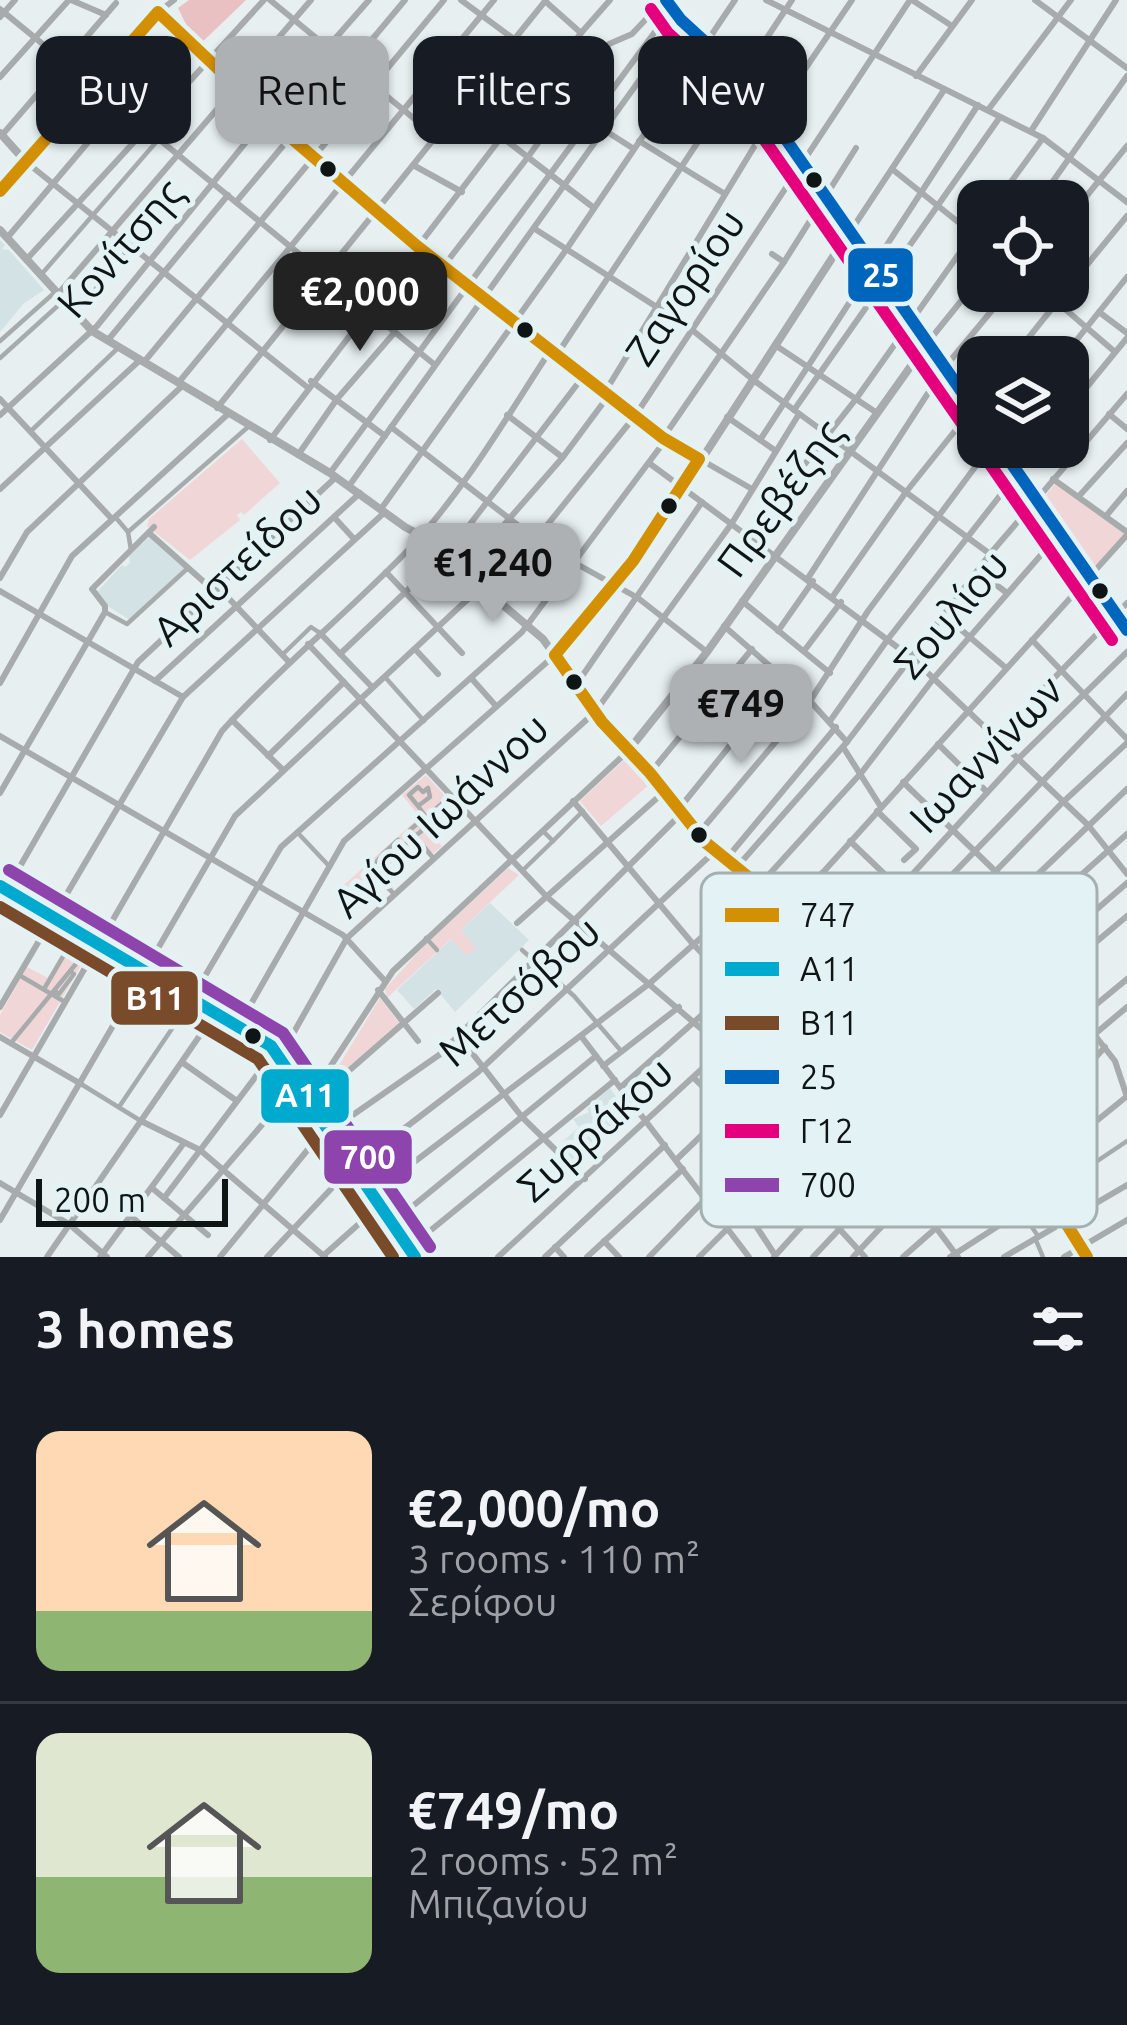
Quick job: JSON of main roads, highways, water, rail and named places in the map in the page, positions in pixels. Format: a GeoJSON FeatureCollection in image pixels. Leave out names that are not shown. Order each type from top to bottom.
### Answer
{"type":"FeatureCollection","features":[{"type":"Feature","properties":{"kind":"main road"},"geometry":{"type":"LineString","coordinates":[[3,888],[52,917],[66,932],[99,944],[239,1025],[278,1053],[412,1253]]}}]}
